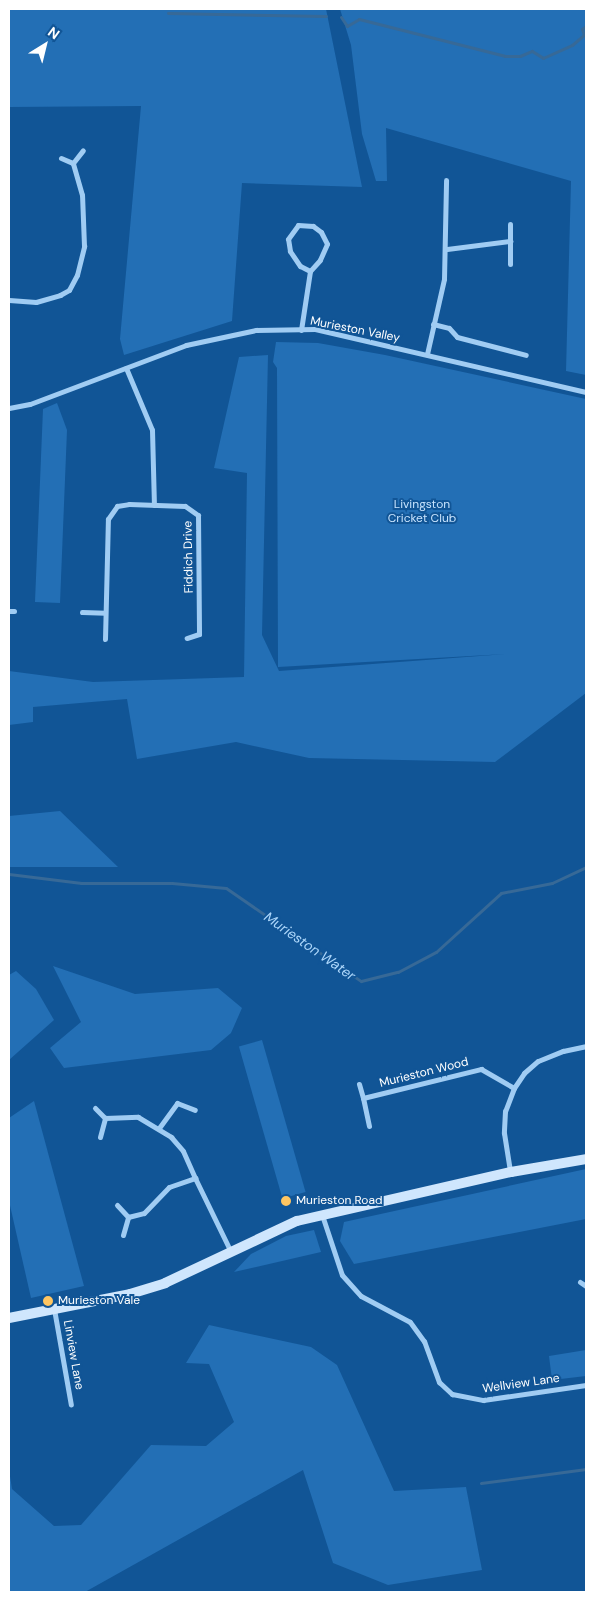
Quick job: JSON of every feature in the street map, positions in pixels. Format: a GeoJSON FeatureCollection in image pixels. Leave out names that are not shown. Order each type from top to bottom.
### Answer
{"type":"FeatureCollection","features":[{"type":"Feature","properties":{"kind":"street"},"geometry":{"type":"LineString","coordinates":[[9,300],[36,302],[60,296],[69,290],[77,276],[84,246],[82,195],[74,163],[83,150]]}},
{"type":"Feature","properties":{"kind":"street"},"geometry":{"type":"LineString","coordinates":[[61,158],[74,163]]}},
{"type":"Feature","properties":{"kind":"street"},"geometry":{"type":"LineString","coordinates":[[426,354],[444,279],[447,249],[446,180]]}},
{"type":"Feature","properties":{"kind":"street"},"geometry":{"type":"LineString","coordinates":[[510,224],[510,264]]}},
{"type":"Feature","properties":{"kind":"street"},"geometry":{"type":"LineString","coordinates":[[301,330],[310,271],[320,260],[327,244],[322,232],[313,226],[298,225],[288,239],[290,251],[300,266],[310,271]]}},
{"type":"Feature","properties":{"kind":"street"},"geometry":{"type":"LineString","coordinates":[[447,249],[510,241]]}},
{"type":"Feature","properties":{"kind":"street"},"geometry":{"type":"LineString","coordinates":[[433,324],[449,328],[457,337],[526,355]]}},
{"type":"Feature","properties":{"kind":"street","name":"Murieston Valley"},"geometry":{"type":"LineString","coordinates":[[9,408],[30,404],[126,368],[218,337],[256,330],[315,329],[586,392]]}},
{"type":"Feature","properties":{"kind":"street"},"geometry":{"type":"LineString","coordinates":[[126,368],[154,441],[154,505]]}},
{"type":"Feature","properties":{"kind":"street","name":"Fiddich Drive"},"geometry":{"type":"LineString","coordinates":[[105,639],[108,519],[118,506],[154,505],[185,506],[198,515],[199,634],[187,638]]}},
{"type":"Feature","properties":{"kind":"street"},"geometry":{"type":"LineString","coordinates":[[82,612],[105,613]]}},
{"type":"Feature","properties":{"kind":"street"},"geometry":{"type":"LineString","coordinates":[[510,1172],[504,1118],[514,1088],[524,1073],[538,1061],[563,1051],[586,1046]]}},
{"type":"Feature","properties":{"kind":"street","name":"Murieston Wood"},"geometry":{"type":"LineString","coordinates":[[363,1098],[481,1069],[514,1088]]}},
{"type":"Feature","properties":{"kind":"street"},"geometry":{"type":"LineString","coordinates":[[359,1084],[369,1126]]}},
{"type":"Feature","properties":{"kind":"street"},"geometry":{"type":"LineString","coordinates":[[159,1128],[177,1103],[195,1110]]}},
{"type":"Feature","properties":{"kind":"street"},"geometry":{"type":"LineString","coordinates":[[96,1108],[105,1118],[138,1117],[159,1128],[183,1151],[194,1178],[231,1252]]}},
{"type":"Feature","properties":{"kind":"street"},"geometry":{"type":"LineString","coordinates":[[100,1137],[105,1118]]}},
{"type":"Feature","properties":{"kind":"street"},"geometry":{"type":"LineString","coordinates":[[9,1318],[165,1283],[278,1228],[322,1215],[510,1172],[586,1159]]}},
{"type":"Feature","properties":{"kind":"street"},"geometry":{"type":"LineString","coordinates":[[128,1217],[144,1213],[170,1187],[194,1178]]}},
{"type":"Feature","properties":{"kind":"street"},"geometry":{"type":"LineString","coordinates":[[117,1205],[128,1217]]}},
{"type":"Feature","properties":{"kind":"street","name":"Wellview Lane"},"geometry":{"type":"LineString","coordinates":[[322,1215],[342,1275],[361,1296],[410,1322],[424,1341],[439,1382],[452,1394],[483,1400],[586,1385]]}},
{"type":"Feature","properties":{"kind":"street"},"geometry":{"type":"LineString","coordinates":[[123,1235],[128,1217]]}},
{"type":"Feature","properties":{"kind":"street"},"geometry":{"type":"LineString","coordinates":[[580,1282],[586,1286]]}},
{"type":"Feature","properties":{"kind":"street","name":"Linview Lane"},"geometry":{"type":"LineString","coordinates":[[54,1309],[71,1406]]}},
{"type":"Feature","properties":{"kind":"green space"},"geometry":{"type":"Polygon","coordinates":[[[9,9],[326,9],[362,187],[242,183],[232,321],[124,355],[120,339],[141,106],[9,107],[9,9]]]}},
{"type":"Feature","properties":{"kind":"green space"},"geometry":{"type":"Polygon","coordinates":[[[340,9],[586,9],[586,375],[566,371],[571,181],[386,128],[387,181],[376,181],[362,134],[351,45],[340,9]]]}},
{"type":"Feature","properties":{"kind":"green space","name":"Livingston Cricket Club"},"geometry":{"type":"Polygon","coordinates":[[[276,342],[318,343],[385,355],[586,399],[586,693],[495,762],[309,758],[236,742],[137,759],[127,699],[33,707],[33,722],[9,725],[9,671],[93,682],[244,677],[247,473],[214,468],[239,357],[268,355],[262,635],[279,671],[506,654],[278,667],[277,368],[273,362],[276,342]]]}},
{"type":"Feature","properties":{"kind":"green space"},"geometry":{"type":"Polygon","coordinates":[[[57,403],[67,430],[60,603],[35,602],[43,409],[57,403]]]}},
{"type":"Feature","properties":{"kind":"green space"},"geometry":{"type":"Polygon","coordinates":[[[60,811],[118,867],[9,867],[9,816],[60,811]]]}},
{"type":"Feature","properties":{"kind":"green space"},"geometry":{"type":"Polygon","coordinates":[[[53,966],[135,994],[218,988],[242,1008],[231,1033],[211,1050],[64,1068],[50,1048],[81,1022],[53,966]]]}},
{"type":"Feature","properties":{"kind":"green space"},"geometry":{"type":"Polygon","coordinates":[[[16,971],[36,989],[54,1020],[9,1060],[9,975],[16,971]]]}},
{"type":"Feature","properties":{"kind":"green space"},"geometry":{"type":"Polygon","coordinates":[[[262,1040],[306,1192],[282,1198],[239,1047],[262,1040]]]}},
{"type":"Feature","properties":{"kind":"green space"},"geometry":{"type":"Polygon","coordinates":[[[34,1101],[84,1286],[31,1298],[9,1201],[9,1118],[34,1101]]]}},
{"type":"Feature","properties":{"kind":"green space"},"geometry":{"type":"Polygon","coordinates":[[[586,1169],[586,1219],[354,1264],[340,1241],[344,1222],[586,1169]]]}},
{"type":"Feature","properties":{"kind":"green space"},"geometry":{"type":"Polygon","coordinates":[[[314,1230],[321,1252],[234,1272],[251,1254],[286,1236],[314,1230]]]}},
{"type":"Feature","properties":{"kind":"green space"},"geometry":{"type":"Polygon","coordinates":[[[209,1325],[311,1347],[337,1365],[394,1491],[466,1487],[482,1570],[388,1585],[333,1563],[303,1470],[85,1592],[9,1592],[9,1470],[12,1489],[54,1526],[81,1525],[151,1445],[206,1446],[234,1422],[209,1364],[186,1363],[209,1325]]]}},
{"type":"Feature","properties":{"kind":"green space"},"geometry":{"type":"Polygon","coordinates":[[[586,1350],[586,1376],[552,1380],[549,1356],[586,1350]]]}},
{"type":"Feature","properties":{"kind":"waterway"},"geometry":{"type":"LineString","coordinates":[[168,13],[326,16]]}},
{"type":"Feature","properties":{"kind":"waterway"},"geometry":{"type":"LineString","coordinates":[[341,17],[347,26],[359,19],[505,56],[520,56],[532,51],[543,58],[572,45],[584,35],[582,29],[586,26]]}},
{"type":"Feature","properties":{"kind":"waterway","name":"Murieston Water"},"geometry":{"type":"LineString","coordinates":[[9,874],[81,883],[172,883],[226,888],[361,981],[398,972],[436,952],[501,893],[552,883],[586,867]]}},
{"type":"Feature","properties":{"kind":"waterway"},"geometry":{"type":"LineString","coordinates":[[481,1483],[586,1469]]}},
{"type":"Feature","properties":{"kind":"place","name":"Murieston Road"},"geometry":{"type":"Point","coordinates":[286,1201]}},
{"type":"Feature","properties":{"kind":"place","name":"Murieston Vale"},"geometry":{"type":"Point","coordinates":[48,1301]}}]}
